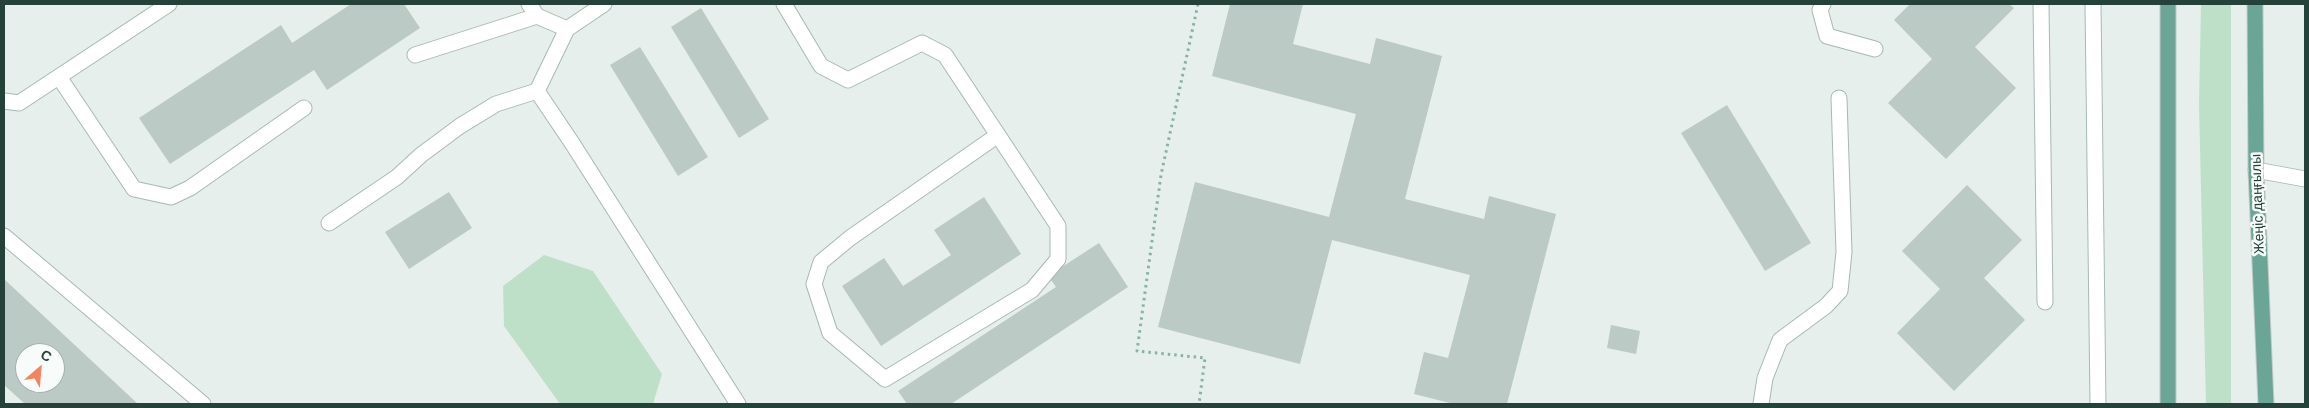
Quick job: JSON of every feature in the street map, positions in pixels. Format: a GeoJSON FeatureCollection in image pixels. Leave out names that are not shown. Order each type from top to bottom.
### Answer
{"type":"FeatureCollection","features":[{"type":"Feature","properties":{"kind":"main road"},"geometry":{"type":"LineString","coordinates":[[4,101],[19,103],[169,4]]}},
{"type":"Feature","properties":{"kind":"main road"},"geometry":{"type":"LineString","coordinates":[[330,223],[397,177],[421,154],[474,117],[496,104],[537,91],[567,29],[604,4]]}},
{"type":"Feature","properties":{"kind":"main road"},"geometry":{"type":"LineString","coordinates":[[784,4],[821,66],[848,80],[922,43],[945,55],[998,135],[1058,226],[1058,259],[1032,290],[885,380],[830,333],[814,284],[821,262],[850,238],[998,135]]}},
{"type":"Feature","properties":{"kind":"main road"},"geometry":{"type":"LineString","coordinates":[[1822,4],[1820,10],[1827,36],[1875,49]]}},
{"type":"Feature","properties":{"kind":"main road"},"geometry":{"type":"LineString","coordinates":[[2041,4],[2045,302]]}},
{"type":"Feature","properties":{"kind":"main road"},"geometry":{"type":"LineString","coordinates":[[2093,4],[2098,404]]}},
{"type":"Feature","properties":{"kind":"main road"},"geometry":{"type":"LineString","coordinates":[[2168,4],[2168,404]]}},
{"type":"Feature","properties":{"kind":"main road","name":"Жеңіс даңғылы"},"geometry":{"type":"LineString","coordinates":[[2255,4],[2256,170],[2266,404]]}},
{"type":"Feature","properties":{"kind":"main road"},"geometry":{"type":"LineString","coordinates":[[415,55],[533,10],[567,29]]}},
{"type":"Feature","properties":{"kind":"main road"},"geometry":{"type":"LineString","coordinates":[[59,77],[134,189],[171,197],[190,188],[304,108]]}},
{"type":"Feature","properties":{"kind":"main road"},"geometry":{"type":"LineString","coordinates":[[537,91],[572,142],[738,404]]}},
{"type":"Feature","properties":{"kind":"main road"},"geometry":{"type":"LineString","coordinates":[[1761,404],[1765,378],[1780,340],[1826,306],[1840,291],[1844,252],[1839,98]]}},
{"type":"Feature","properties":{"kind":"main road"},"geometry":{"type":"LineString","coordinates":[[2256,170],[2305,179]]}},
{"type":"Feature","properties":{"kind":"main road"},"geometry":{"type":"LineString","coordinates":[[4,236],[203,404]]}},
{"type":"Feature","properties":{"kind":"path"},"geometry":{"type":"LineString","coordinates":[[1198,4],[1161,175],[1137,351],[1205,358],[1200,404]]}},
{"type":"Feature","properties":{"kind":"green space"},"geometry":{"type":"Polygon","coordinates":[[[2201,4],[2231,4],[2231,404],[2206,404],[2199,104],[2201,4]]]}},
{"type":"Feature","properties":{"kind":"green space"},"geometry":{"type":"Polygon","coordinates":[[[544,255],[593,271],[662,374],[653,404],[560,404],[504,326],[503,286],[544,255]]]}},
{"type":"Feature","properties":{"kind":"building"},"geometry":{"type":"Polygon","coordinates":[[[351,4],[404,4],[420,28],[327,90],[314,70],[170,164],[139,118],[281,25],[292,43],[351,4]]]}},
{"type":"Feature","properties":{"kind":"building"},"geometry":{"type":"Polygon","coordinates":[[[1230,4],[1303,4],[1293,44],[1370,64],[1376,38],[1442,56],[1405,199],[1484,219],[1489,196],[1556,214],[1507,404],[1454,404],[1414,394],[1424,352],[1448,358],[1470,275],[1332,240],[1300,364],[1158,327],[1195,182],[1329,217],[1356,114],[1212,76],[1230,4]]]}},
{"type":"Feature","properties":{"kind":"building"},"geometry":{"type":"Polygon","coordinates":[[[1910,4],[2009,4],[2014,8],[1975,47],[2016,88],[1946,159],[1888,103],[1932,59],[1894,20],[1910,4]]]}},
{"type":"Feature","properties":{"kind":"building"},"geometry":{"type":"Polygon","coordinates":[[[701,8],[769,119],[739,138],[671,27],[701,8]]]}},
{"type":"Feature","properties":{"kind":"building"},"geometry":{"type":"Polygon","coordinates":[[[640,47],[708,157],[678,176],[610,65],[640,47]]]}},
{"type":"Feature","properties":{"kind":"building"},"geometry":{"type":"Polygon","coordinates":[[[1727,105],[1811,243],[1765,271],[1681,133],[1727,105]]]}},
{"type":"Feature","properties":{"kind":"building"},"geometry":{"type":"Polygon","coordinates":[[[1967,185],[2022,240],[1984,278],[2025,320],[1954,391],[1897,333],[1940,289],[1902,251],[1967,185]]]}},
{"type":"Feature","properties":{"kind":"building"},"geometry":{"type":"Polygon","coordinates":[[[449,192],[472,228],[409,269],[385,232],[449,192]]]}},
{"type":"Feature","properties":{"kind":"building"},"geometry":{"type":"Polygon","coordinates":[[[984,197],[1021,254],[881,346],[842,286],[884,258],[903,286],[951,255],[934,230],[984,197]]]}},
{"type":"Feature","properties":{"kind":"building"},"geometry":{"type":"Polygon","coordinates":[[[1099,243],[1128,287],[951,404],[907,404],[898,391],[1056,287],[1048,276],[1099,243]]]}},
{"type":"Feature","properties":{"kind":"building"},"geometry":{"type":"Polygon","coordinates":[[[4,279],[138,404],[25,404],[4,385],[4,279]]]}},
{"type":"Feature","properties":{"kind":"building"},"geometry":{"type":"Polygon","coordinates":[[[1611,325],[1640,331],[1636,354],[1607,348],[1611,325]]]}}]}
